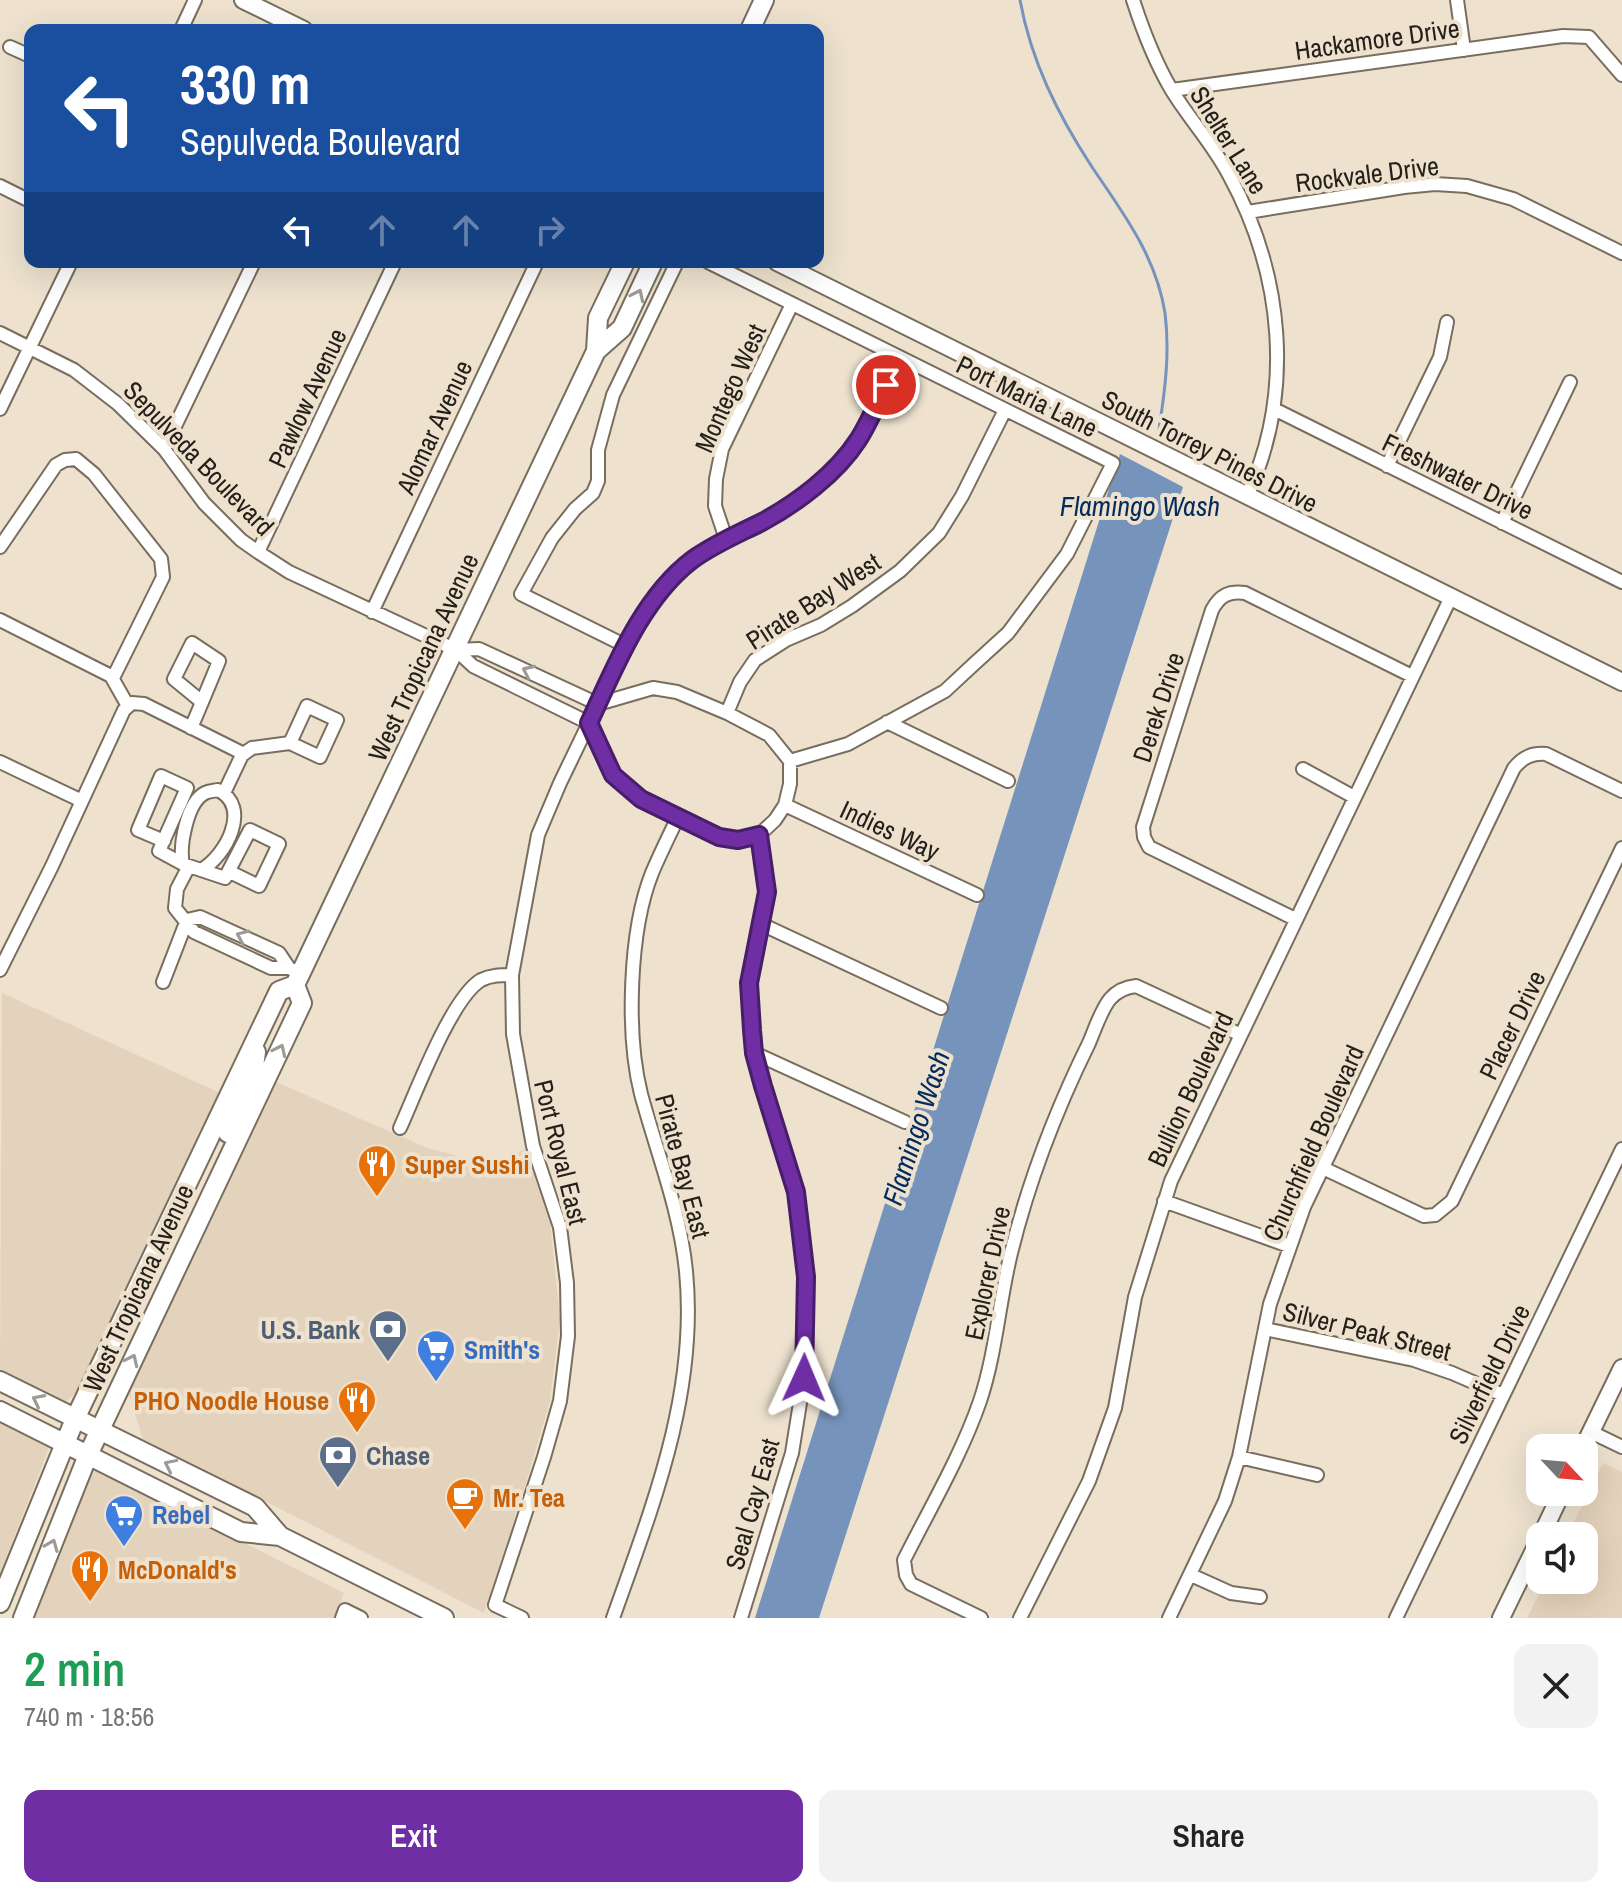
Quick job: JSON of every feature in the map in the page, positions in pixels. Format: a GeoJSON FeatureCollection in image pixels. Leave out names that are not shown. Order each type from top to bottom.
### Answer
{"type":"FeatureCollection","features":[{"type":"Feature","properties":{"kind":"main road"},"geometry":{"type":"LineString","coordinates":[[243,0],[292,24]]}},
{"type":"Feature","properties":{"kind":"main road"},"geometry":{"type":"LineString","coordinates":[[753,24],[764,0]]}},
{"type":"Feature","properties":{"kind":"main road","name":"West Tropicana Avenue"},"geometry":{"type":"LineString","coordinates":[[0,1603],[75,1419],[279,991],[295,975],[456,650],[596,351],[598,318],[622,268]]}},
{"type":"Feature","properties":{"kind":"main road","name":"West Tropicana Avenue"},"geometry":{"type":"LineString","coordinates":[[596,351],[622,328],[650,268]]}},
{"type":"Feature","properties":{"kind":"main road","name":"South Torrey Pines Drive"},"geometry":{"type":"LineString","coordinates":[[789,268],[1622,682]]}},
{"type":"Feature","properties":{"kind":"main road","name":"West Tropicana Avenue"},"geometry":{"type":"LineString","coordinates":[[23,1618],[88,1455],[302,1003],[295,975]]}},
{"type":"Feature","properties":{"kind":"main road"},"geometry":{"type":"LineString","coordinates":[[233,1148],[228,1132],[253,1074],[255,1041]]}},
{"type":"Feature","properties":{"kind":"main road"},"geometry":{"type":"LineString","coordinates":[[1591,1432],[1622,1368]]}},
{"type":"Feature","properties":{"kind":"main road"},"geometry":{"type":"LineString","coordinates":[[0,1381],[255,1507],[280,1536]]}},
{"type":"Feature","properties":{"kind":"main road"},"geometry":{"type":"LineString","coordinates":[[0,1411],[241,1532],[280,1536],[444,1618]]}},
{"type":"Feature","properties":{"kind":"main road"},"geometry":{"type":"LineString","coordinates":[[1501,1618],[1526,1566]]}},
{"type":"Feature","properties":{"kind":"street"},"geometry":{"type":"LineString","coordinates":[[184,24],[195,0]]}},
{"type":"Feature","properties":{"kind":"street","name":"Shelter Lane"},"geometry":{"type":"LineString","coordinates":[[1133,0],[1145,41],[1172,90],[1228,172],[1248,212],[1267,269],[1279,349],[1274,409],[1259,470],[1247,496]]}},
{"type":"Feature","properties":{"kind":"street"},"geometry":{"type":"LineString","coordinates":[[1457,0],[1464,50]]}},
{"type":"Feature","properties":{"kind":"street","name":"Hackamore Drive"},"geometry":{"type":"LineString","coordinates":[[1172,90],[1563,36],[1589,37],[1622,75]]}},
{"type":"Feature","properties":{"kind":"street"},"geometry":{"type":"LineString","coordinates":[[10,47],[24,53]]}},
{"type":"Feature","properties":{"kind":"street","name":"Rockvale Drive"},"geometry":{"type":"LineString","coordinates":[[1248,212],[1404,187],[1435,184],[1467,186],[1513,199],[1622,253]]}},
{"type":"Feature","properties":{"kind":"street"},"geometry":{"type":"LineString","coordinates":[[0,186],[24,198]]}},
{"type":"Feature","properties":{"kind":"street"},"geometry":{"type":"LineString","coordinates":[[0,409],[68,268]]}},
{"type":"Feature","properties":{"kind":"street"},"geometry":{"type":"LineString","coordinates":[[164,449],[251,268]]}},
{"type":"Feature","properties":{"kind":"street","name":"Pawlow Avenue"},"geometry":{"type":"LineString","coordinates":[[258,552],[392,268]]}},
{"type":"Feature","properties":{"kind":"street","name":"Alomar Avenue"},"geometry":{"type":"LineString","coordinates":[[372,612],[534,268]]}},
{"type":"Feature","properties":{"kind":"street"},"geometry":{"type":"LineString","coordinates":[[626,646],[521,594],[552,538],[575,509],[593,493],[598,481],[598,450],[613,395],[674,268]]}},
{"type":"Feature","properties":{"kind":"street","name":"Port Maria Lane"},"geometry":{"type":"LineString","coordinates":[[720,268],[1113,463],[1067,554],[1008,633],[945,691],[887,722]]}},
{"type":"Feature","properties":{"kind":"street","name":"Montego West"},"geometry":{"type":"LineString","coordinates":[[726,539],[715,506],[722,449],[792,304]]}},
{"type":"Feature","properties":{"kind":"street"},"geometry":{"type":"LineString","coordinates":[[1387,466],[1440,357],[1447,322]]}},
{"type":"Feature","properties":{"kind":"street","name":"Sepulveda Boulevard"},"geometry":{"type":"LineString","coordinates":[[0,333],[74,370],[118,404],[164,449],[204,503],[241,540],[289,572],[456,650],[473,666],[593,714]]}},
{"type":"Feature","properties":{"kind":"street","name":"Port Royal East"},"geometry":{"type":"LineString","coordinates":[[522,1618],[495,1605],[560,1401],[568,1336],[567,1283],[560,1227],[533,1146],[513,1034],[512,975],[538,835],[626,646],[665,586],[691,560],[794,503],[829,473],[858,441],[900,358]]}},
{"type":"Feature","properties":{"kind":"street"},"geometry":{"type":"LineString","coordinates":[[1502,523],[1570,382]]}},
{"type":"Feature","properties":{"kind":"street","name":"Freshwater Drive"},"geometry":{"type":"LineString","coordinates":[[1274,409],[1502,523],[1620,577]]}},
{"type":"Feature","properties":{"kind":"street","name":"Pirate Bay West"},"geometry":{"type":"LineString","coordinates":[[727,713],[740,682],[755,660],[852,606],[900,571],[939,533],[962,496],[1005,410]]}},
{"type":"Feature","properties":{"kind":"street"},"geometry":{"type":"LineString","coordinates":[[0,547],[56,465],[76,459],[94,474],[161,559],[163,577],[113,678]]}},
{"type":"Feature","properties":{"kind":"street","name":"Derek Drive"},"geometry":{"type":"LineString","coordinates":[[1295,919],[1149,847],[1144,837],[1143,827],[1217,601],[1225,594],[1245,593],[1412,676]]}},
{"type":"Feature","properties":{"kind":"street","name":"Bullion Boulevard"},"geometry":{"type":"LineString","coordinates":[[1020,1618],[1089,1481],[1115,1408],[1135,1297],[1171,1181],[1451,597]]}},
{"type":"Feature","properties":{"kind":"street"},"geometry":{"type":"LineString","coordinates":[[0,620],[113,678],[128,706]]}},
{"type":"Feature","properties":{"kind":"street"},"geometry":{"type":"LineString","coordinates":[[191,728],[202,702],[219,661],[192,643],[174,679],[202,702]]}},
{"type":"Feature","properties":{"kind":"street","name":"Sepulveda Boulevard"},"geometry":{"type":"LineString","coordinates":[[456,650],[479,649],[593,714]]}},
{"type":"Feature","properties":{"kind":"street"},"geometry":{"type":"LineString","coordinates":[[653,688],[677,692],[727,713],[769,735],[790,761],[790,784],[785,805],[759,835],[738,840],[719,837],[641,799],[613,775],[593,714],[653,688]]}},
{"type":"Feature","properties":{"kind":"street"},"geometry":{"type":"LineString","coordinates":[[0,970],[128,706],[132,703],[144,704],[244,754]]}},
{"type":"Feature","properties":{"kind":"street"},"geometry":{"type":"LineString","coordinates":[[790,761],[848,744],[887,722],[1008,781]]}},
{"type":"Feature","properties":{"kind":"street"},"geometry":{"type":"LineString","coordinates":[[224,793],[244,754],[252,748],[290,743]]}},
{"type":"Feature","properties":{"kind":"street","name":"Churchfield Boulevard"},"geometry":{"type":"LineString","coordinates":[[1169,1618],[1225,1501],[1239,1457],[1270,1304],[1289,1246],[1323,1168],[1514,768],[1521,760],[1534,754],[1546,754],[1622,791]]}},
{"type":"Feature","properties":{"kind":"street"},"geometry":{"type":"LineString","coordinates":[[0,762],[82,801]]}},
{"type":"Feature","properties":{"kind":"street"},"geometry":{"type":"LineString","coordinates":[[1303,769],[1354,797]]}},
{"type":"Feature","properties":{"kind":"street"},"geometry":{"type":"LineString","coordinates":[[164,841],[138,830],[161,776],[187,788],[164,841],[159,851],[191,867],[225,878],[250,830],[279,844],[259,886],[230,872]]}},
{"type":"Feature","properties":{"kind":"street"},"geometry":{"type":"LineString","coordinates":[[191,867],[180,851],[183,831],[198,799],[205,793],[218,790],[232,805],[234,825],[215,862],[191,867],[177,889],[175,908],[194,932],[271,968],[295,975]]}},
{"type":"Feature","properties":{"kind":"street","name":"Indies Way"},"geometry":{"type":"LineString","coordinates":[[785,805],[977,895]]}},
{"type":"Feature","properties":{"kind":"street","name":"Pirate Bay East"},"geometry":{"type":"LineString","coordinates":[[613,1618],[663,1475],[681,1396],[686,1335],[686,1272],[677,1217],[640,1091],[632,1036],[639,929],[651,875],[678,817]]}},
{"type":"Feature","properties":{"kind":"street","name":"Seal Cay East"},"geometry":{"type":"LineString","coordinates":[[741,1618],[792,1453],[804,1363],[806,1277],[796,1192],[754,1053],[749,983],[767,892],[759,835]]}},
{"type":"Feature","properties":{"kind":"street","name":"Placer Drive"},"geometry":{"type":"LineString","coordinates":[[1323,1168],[1424,1216],[1435,1215],[1452,1201],[1622,848]]}},
{"type":"Feature","properties":{"kind":"street"},"geometry":{"type":"LineString","coordinates":[[163,982],[187,920]]}},
{"type":"Feature","properties":{"kind":"street"},"geometry":{"type":"LineString","coordinates":[[761,924],[941,1008]]}},
{"type":"Feature","properties":{"kind":"street"},"geometry":{"type":"LineString","coordinates":[[0,939],[13,945]]}},
{"type":"Feature","properties":{"kind":"street"},"geometry":{"type":"LineString","coordinates":[[400,1128],[460,1000],[479,982],[493,975],[512,975]]}},
{"type":"Feature","properties":{"kind":"street","name":"Explorer Drive"},"geometry":{"type":"LineString","coordinates":[[981,1618],[911,1584],[904,1560],[965,1438],[979,1402],[991,1362],[1011,1254],[1026,1197],[1049,1132],[1110,1000],[1126,987],[1136,986],[1239,1034]]}},
{"type":"Feature","properties":{"kind":"street"},"geometry":{"type":"LineString","coordinates":[[754,1053],[905,1122]]}},
{"type":"Feature","properties":{"kind":"street","name":"Silverfield Drive"},"geometry":{"type":"LineString","coordinates":[[1396,1618],[1622,1150]]}},
{"type":"Feature","properties":{"kind":"street"},"geometry":{"type":"LineString","coordinates":[[1164,1201],[1289,1246]]}},
{"type":"Feature","properties":{"kind":"street","name":"Silver Peak Street"},"geometry":{"type":"LineString","coordinates":[[1265,1329],[1414,1360],[1503,1395]]}},
{"type":"Feature","properties":{"kind":"street"},"geometry":{"type":"LineString","coordinates":[[1591,1432],[1622,1447]]}},
{"type":"Feature","properties":{"kind":"street"},"geometry":{"type":"LineString","coordinates":[[1239,1457],[1317,1475]]}},
{"type":"Feature","properties":{"kind":"street"},"geometry":{"type":"LineString","coordinates":[[1191,1575],[1231,1593],[1260,1597]]}},
{"type":"Feature","properties":{"kind":"street"},"geometry":{"type":"LineString","coordinates":[[342,1618],[345,1610],[361,1618]]}},
{"type":"Feature","properties":{"kind":"shaded area"},"geometry":{"type":"Polygon","coordinates":[[[2,993],[220,1093],[87,1375],[66,1402],[56,1401],[0,1373],[2,993]]]}},
{"type":"Feature","properties":{"kind":"shaded area"},"geometry":{"type":"Polygon","coordinates":[[[276,1082],[430,1149],[491,1164],[525,1149],[550,1222],[560,1319],[550,1401],[484,1613],[143,1439],[127,1389],[276,1082]]]}},
{"type":"Feature","properties":{"kind":"shaded area"},"geometry":{"type":"Polygon","coordinates":[[[0,1423],[49,1448],[0,1573],[0,1423]]]}},
{"type":"Feature","properties":{"kind":"shaded area"},"geometry":{"type":"Polygon","coordinates":[[[1603,1463],[1622,1472],[1622,1618],[1527,1618],[1539,1594],[1598,1594],[1598,1522],[1574,1522],[1582,1506],[1598,1506],[1598,1473],[1603,1463]]]}},
{"type":"Feature","properties":{"kind":"shaded area"},"geometry":{"type":"Polygon","coordinates":[[[94,1467],[344,1593],[334,1618],[35,1618],[94,1467]]]}},
{"type":"Feature","properties":{"kind":"water","name":"Flamingo Wash"},"geometry":{"type":"Polygon","coordinates":[[[1120,454],[1183,487],[819,1618],[755,1618],[1120,454]]]}},
{"type":"Feature","properties":{"kind":"waterway","name":"Flamingo Wash"},"geometry":{"type":"LineString","coordinates":[[1020,0],[1031,45],[1057,107],[1137,236],[1161,292],[1167,357],[1159,429]]}},
{"type":"Feature","properties":{"kind":"place","name":"Super Sushi"},"geometry":{"type":"Point","coordinates":[377,1198]}},
{"type":"Feature","properties":{"kind":"place","name":"U.S. Bank"},"geometry":{"type":"Point","coordinates":[388,1363]}},
{"type":"Feature","properties":{"kind":"place","name":"Smith's"},"geometry":{"type":"Point","coordinates":[436,1383]}},
{"type":"Feature","properties":{"kind":"place","name":"PHO Noodle House"},"geometry":{"type":"Point","coordinates":[357,1434]}},
{"type":"Feature","properties":{"kind":"place","name":"Chase"},"geometry":{"type":"Point","coordinates":[338,1489]}},
{"type":"Feature","properties":{"kind":"place","name":"Mr. Tea"},"geometry":{"type":"Point","coordinates":[465,1531]}},
{"type":"Feature","properties":{"kind":"place","name":"Rebel"},"geometry":{"type":"Point","coordinates":[124,1548]}},
{"type":"Feature","properties":{"kind":"place","name":"McDonald's"},"geometry":{"type":"Point","coordinates":[90,1603]}},
{"type":"Feature","properties":{"kind":"route"},"geometry":{"type":"LineString","coordinates":[[804,1378],[806,1277],[796,1192],[754,1053],[752,1030],[749,983],[767,892],[759,835],[738,840],[719,837],[641,799],[613,775],[589,723],[626,646],[665,586],[691,560],[794,503],[829,473],[858,441],[886,385]]}}]}
